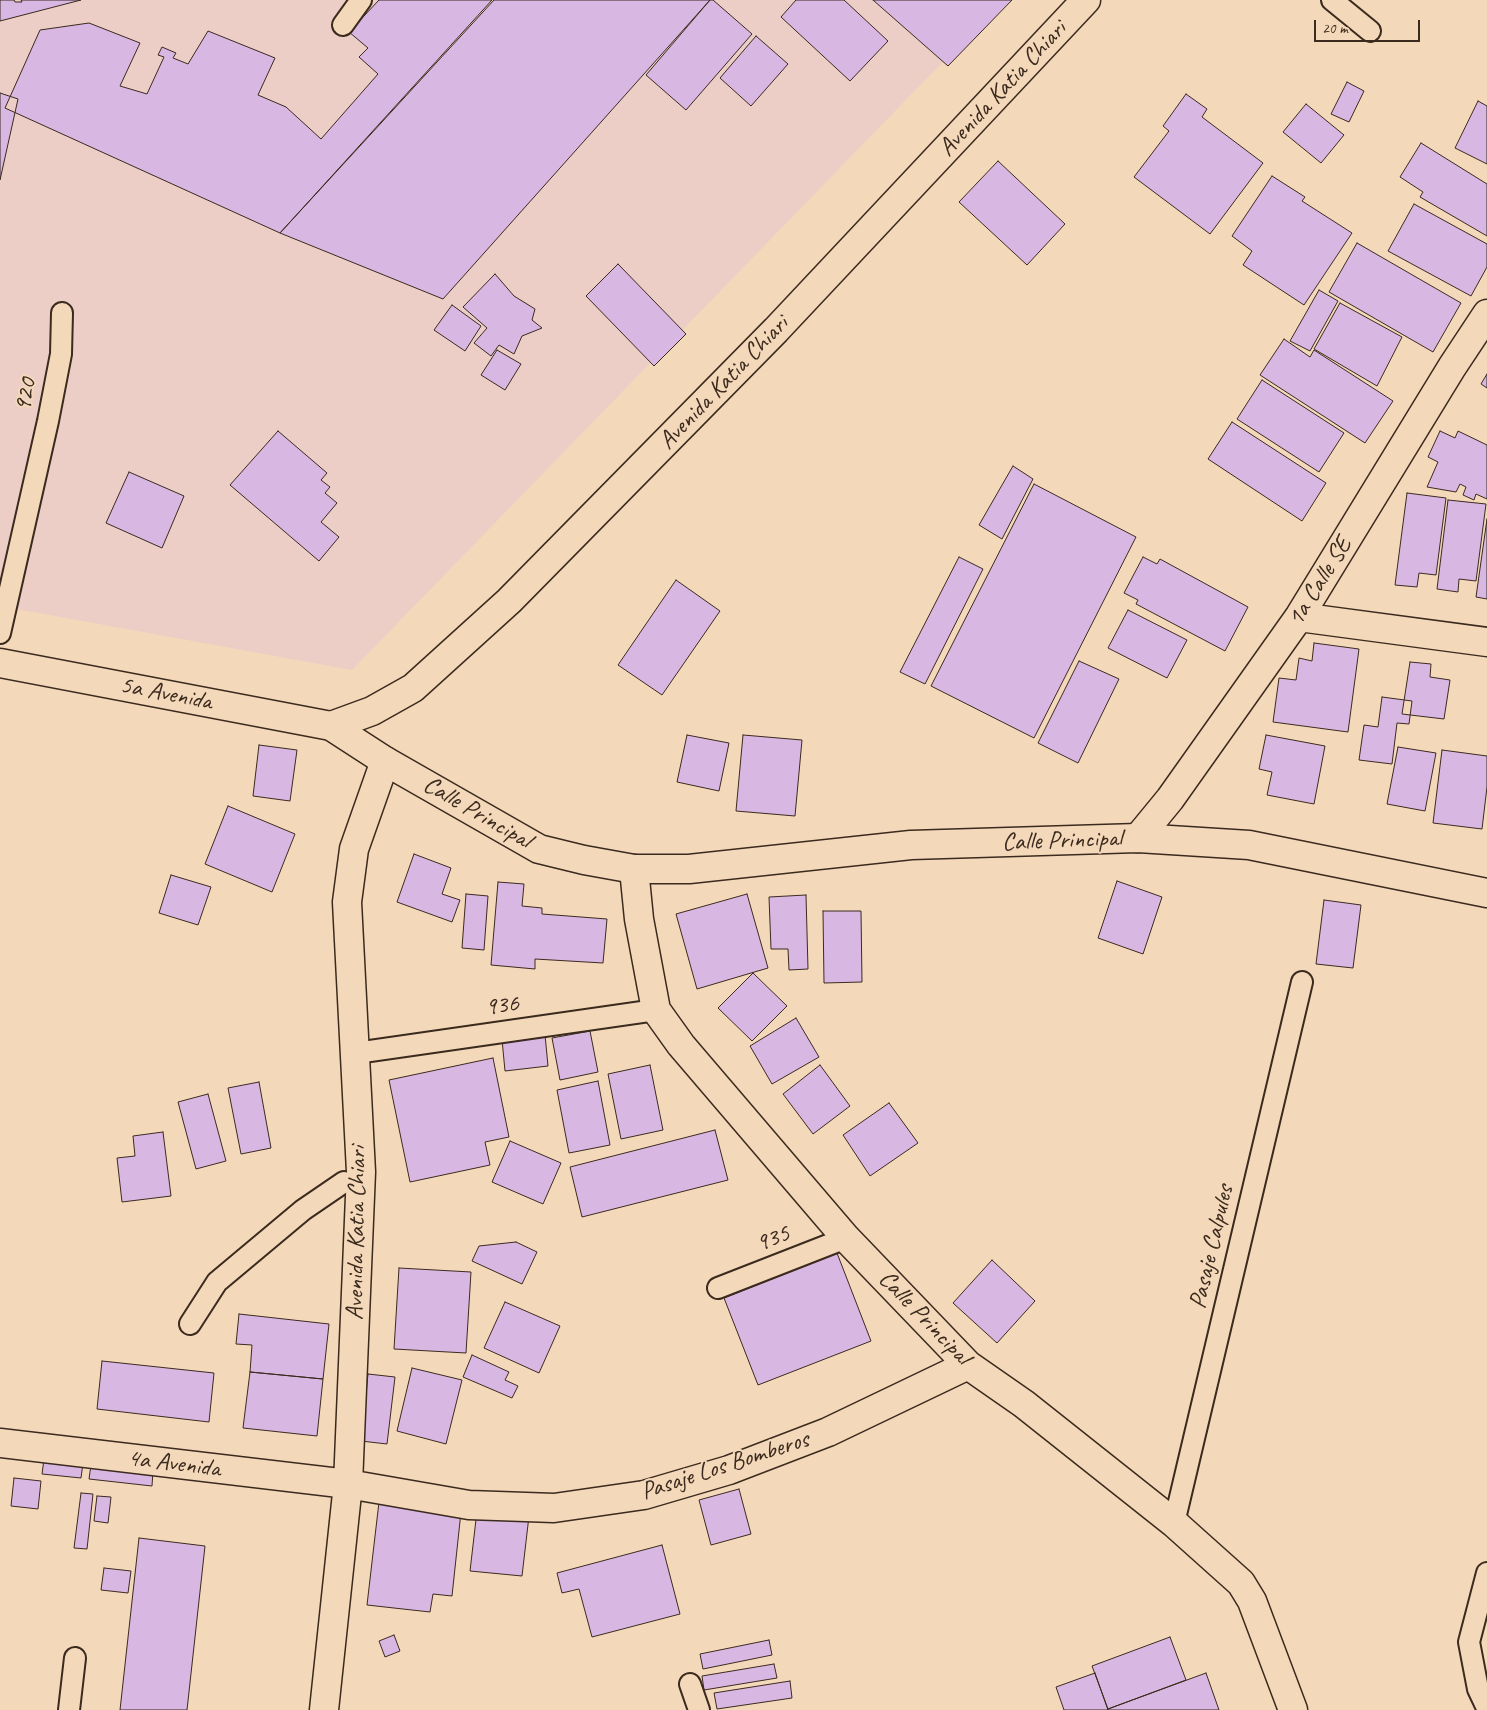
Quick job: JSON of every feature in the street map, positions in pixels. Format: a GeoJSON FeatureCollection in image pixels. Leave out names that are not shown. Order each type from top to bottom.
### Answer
{"type":"FeatureCollection","features":[{"type":"Feature","properties":{"kind":"street","name":"Avenida Katia Chiari"},"geometry":{"type":"LineString","coordinates":[[331,726],[372,711],[413,688],[509,601],[776,330],[1086,0]]}},
{"type":"Feature","properties":{"kind":"street","name":"1a Calle SE"},"geometry":{"type":"LineString","coordinates":[[1138,838],[1170,799],[1300,617],[1487,314]]}},
{"type":"Feature","properties":{"kind":"street"},"geometry":{"type":"LineString","coordinates":[[1300,617],[1487,642]]}},
{"type":"Feature","properties":{"kind":"street","name":"5a Avenida"},"geometry":{"type":"LineString","coordinates":[[0,662],[331,726]]}},
{"type":"Feature","properties":{"kind":"street","name":"Calle Principal"},"geometry":{"type":"LineString","coordinates":[[331,726],[385,761],[540,849],[584,860],[634,869],[689,869],[911,846],[1138,838],[1249,845],[1487,893]]}},
{"type":"Feature","properties":{"kind":"street","name":"Avenida Katia Chiari"},"geometry":{"type":"LineString","coordinates":[[324,1710],[348,1484],[356,1054],[347,902],[354,849],[385,761]]}},
{"type":"Feature","properties":{"kind":"street","name":"Calle Principal"},"geometry":{"type":"LineString","coordinates":[[634,869],[639,919],[656,1010],[681,1045],[846,1238],[968,1365],[1024,1404],[1174,1523],[1241,1583],[1252,1601],[1293,1710]]}},
{"type":"Feature","properties":{"kind":"street","name":"Pasaje Los Bomberos"},"geometry":{"type":"LineString","coordinates":[[348,1484],[469,1505],[554,1508],[644,1495],[728,1470],[828,1432],[968,1365]]}},
{"type":"Feature","properties":{"kind":"street","name":"4a Avenida"},"geometry":{"type":"LineString","coordinates":[[0,1443],[348,1484]]}},
{"type":"Feature","properties":{"kind":"lane"},"geometry":{"type":"LineString","coordinates":[[343,25],[361,0]]}},
{"type":"Feature","properties":{"kind":"lane"},"geometry":{"type":"LineString","coordinates":[[1332,0],[1370,31]]}},
{"type":"Feature","properties":{"kind":"lane","name":"920"},"geometry":{"type":"LineString","coordinates":[[0,633],[48,421],[61,354],[62,313]]}},
{"type":"Feature","properties":{"kind":"lane","name":"Pasaje Calpules"},"geometry":{"type":"LineString","coordinates":[[1174,1523],[1302,982]]}},
{"type":"Feature","properties":{"kind":"lane","name":"936"},"geometry":{"type":"LineString","coordinates":[[356,1054],[656,1010]]}},
{"type":"Feature","properties":{"kind":"lane"},"geometry":{"type":"LineString","coordinates":[[190,1324],[217,1282],[303,1210],[353,1177]]}},
{"type":"Feature","properties":{"kind":"lane","name":"935"},"geometry":{"type":"LineString","coordinates":[[718,1288],[846,1238]]}},
{"type":"Feature","properties":{"kind":"lane"},"geometry":{"type":"LineString","coordinates":[[1487,1573],[1469,1642],[1478,1689],[1487,1708]]}},
{"type":"Feature","properties":{"kind":"lane"},"geometry":{"type":"LineString","coordinates":[[69,1710],[75,1658]]}},
{"type":"Feature","properties":{"kind":"lane"},"geometry":{"type":"LineString","coordinates":[[690,1684],[699,1710]]}},
{"type":"Feature","properties":{"kind":"shaded area"},"geometry":{"type":"Polygon","coordinates":[[[0,0],[1003,0],[352,670],[0,606],[0,0]]]}},
{"type":"Feature","properties":{"kind":"building"},"geometry":{"type":"Polygon","coordinates":[[[0,0],[22,2],[21,0],[81,0],[0,21],[0,0]]]}},
{"type":"Feature","properties":{"kind":"building"},"geometry":{"type":"Polygon","coordinates":[[[379,0],[492,0],[280,233],[5,108],[40,30],[89,23],[140,43],[120,86],[147,94],[164,57],[158,55],[162,47],[176,53],[173,58],[188,64],[208,31],[275,58],[258,95],[286,107],[321,139],[378,74],[359,57],[368,48],[349,32],[379,0]]]}},
{"type":"Feature","properties":{"kind":"building"},"geometry":{"type":"Polygon","coordinates":[[[494,0],[710,0],[443,299],[280,233],[494,0]]]}},
{"type":"Feature","properties":{"kind":"building"},"geometry":{"type":"Polygon","coordinates":[[[710,0],[713,0],[752,34],[686,110],[646,75],[710,0]]]}},
{"type":"Feature","properties":{"kind":"building"},"geometry":{"type":"Polygon","coordinates":[[[796,0],[844,0],[888,41],[850,81],[781,17],[796,0]]]}},
{"type":"Feature","properties":{"kind":"building"},"geometry":{"type":"Polygon","coordinates":[[[873,0],[1012,0],[948,66],[873,0]]]}},
{"type":"Feature","properties":{"kind":"building"},"geometry":{"type":"Polygon","coordinates":[[[756,36],[788,64],[751,106],[720,78],[756,36]]]}},
{"type":"Feature","properties":{"kind":"building"},"geometry":{"type":"Polygon","coordinates":[[[1347,82],[1364,91],[1349,122],[1331,114],[1347,82]]]}},
{"type":"Feature","properties":{"kind":"building"},"geometry":{"type":"Polygon","coordinates":[[[0,93],[18,99],[0,180],[0,93]]]}},
{"type":"Feature","properties":{"kind":"building"},"geometry":{"type":"Polygon","coordinates":[[[1186,94],[1207,109],[1202,117],[1263,163],[1210,234],[1134,177],[1169,131],[1163,126],[1186,94]]]}},
{"type":"Feature","properties":{"kind":"building"},"geometry":{"type":"Polygon","coordinates":[[[1478,101],[1487,106],[1487,164],[1455,148],[1478,101]]]}},
{"type":"Feature","properties":{"kind":"building"},"geometry":{"type":"Polygon","coordinates":[[[1306,104],[1344,135],[1321,163],[1283,132],[1306,104]]]}},
{"type":"Feature","properties":{"kind":"building"},"geometry":{"type":"Polygon","coordinates":[[[1421,143],[1487,184],[1487,236],[1420,197],[1423,192],[1400,177],[1421,143]]]}},
{"type":"Feature","properties":{"kind":"building"},"geometry":{"type":"Polygon","coordinates":[[[998,161],[1065,224],[1027,265],[959,202],[998,161]]]}},
{"type":"Feature","properties":{"kind":"building"},"geometry":{"type":"Polygon","coordinates":[[[1272,176],[1305,197],[1302,201],[1352,233],[1304,305],[1243,265],[1252,251],[1232,236],[1272,176]]]}},
{"type":"Feature","properties":{"kind":"building"},"geometry":{"type":"Polygon","coordinates":[[[1414,204],[1487,244],[1487,267],[1471,296],[1388,251],[1414,204]]]}},
{"type":"Feature","properties":{"kind":"building"},"geometry":{"type":"Polygon","coordinates":[[[1357,243],[1461,303],[1433,352],[1329,292],[1357,243]]]}},
{"type":"Feature","properties":{"kind":"building"},"geometry":{"type":"Polygon","coordinates":[[[618,264],[686,334],[654,366],[586,296],[618,264]]]}},
{"type":"Feature","properties":{"kind":"building"},"geometry":{"type":"Polygon","coordinates":[[[495,274],[514,296],[535,309],[532,320],[542,328],[522,336],[514,354],[499,345],[491,356],[474,343],[487,328],[463,307],[495,274]]]}},
{"type":"Feature","properties":{"kind":"building"},"geometry":{"type":"Polygon","coordinates":[[[1319,290],[1338,301],[1310,351],[1290,341],[1319,290]]]}},
{"type":"Feature","properties":{"kind":"building"},"geometry":{"type":"Polygon","coordinates":[[[1340,303],[1402,337],[1377,386],[1314,349],[1340,303]]]}},
{"type":"Feature","properties":{"kind":"building"},"geometry":{"type":"Polygon","coordinates":[[[452,305],[481,326],[465,351],[434,330],[452,305]]]}},
{"type":"Feature","properties":{"kind":"building"},"geometry":{"type":"Polygon","coordinates":[[[1284,339],[1310,357],[1314,350],[1393,401],[1365,443],[1260,375],[1284,339]]]}},
{"type":"Feature","properties":{"kind":"building"},"geometry":{"type":"Polygon","coordinates":[[[497,350],[521,364],[505,390],[481,375],[497,350]]]}},
{"type":"Feature","properties":{"kind":"building"},"geometry":{"type":"Polygon","coordinates":[[[1487,374],[1487,388],[1481,384],[1487,374]]]}},
{"type":"Feature","properties":{"kind":"building"},"geometry":{"type":"Polygon","coordinates":[[[1262,380],[1344,433],[1319,472],[1237,419],[1262,380]]]}},
{"type":"Feature","properties":{"kind":"building"},"geometry":{"type":"Polygon","coordinates":[[[1232,422],[1326,483],[1302,521],[1208,459],[1232,422]]]}},
{"type":"Feature","properties":{"kind":"building"},"geometry":{"type":"Polygon","coordinates":[[[278,431],[327,473],[321,480],[330,487],[325,493],[337,503],[321,522],[339,537],[319,561],[230,485],[278,431]]]}},
{"type":"Feature","properties":{"kind":"building"},"geometry":{"type":"Polygon","coordinates":[[[1440,431],[1455,438],[1458,431],[1487,445],[1487,499],[1476,494],[1474,500],[1463,495],[1466,487],[1460,484],[1456,492],[1427,487],[1438,462],[1428,457],[1440,431]]]}},
{"type":"Feature","properties":{"kind":"building"},"geometry":{"type":"Polygon","coordinates":[[[1013,466],[1033,479],[1002,539],[979,525],[1013,466]]]}},
{"type":"Feature","properties":{"kind":"building"},"geometry":{"type":"Polygon","coordinates":[[[129,472],[184,496],[162,548],[106,523],[129,472]]]}},
{"type":"Feature","properties":{"kind":"building"},"geometry":{"type":"Polygon","coordinates":[[[1034,484],[1136,537],[1034,738],[931,686],[1034,484]]]}},
{"type":"Feature","properties":{"kind":"building"},"geometry":{"type":"Polygon","coordinates":[[[1407,493],[1446,498],[1436,575],[1419,573],[1417,587],[1395,585],[1407,493]]]}},
{"type":"Feature","properties":{"kind":"building"},"geometry":{"type":"Polygon","coordinates":[[[1448,500],[1486,504],[1476,581],[1459,579],[1458,592],[1437,589],[1448,500]]]}},
{"type":"Feature","properties":{"kind":"building"},"geometry":{"type":"Polygon","coordinates":[[[1487,519],[1487,599],[1476,597],[1487,519]]]}},
{"type":"Feature","properties":{"kind":"building"},"geometry":{"type":"Polygon","coordinates":[[[959,557],[983,569],[925,684],[900,672],[959,557]]]}},
{"type":"Feature","properties":{"kind":"building"},"geometry":{"type":"Polygon","coordinates":[[[1143,557],[1157,564],[1160,559],[1248,607],[1225,651],[1136,604],[1138,600],[1124,593],[1143,557]]]}},
{"type":"Feature","properties":{"kind":"building"},"geometry":{"type":"Polygon","coordinates":[[[676,580],[720,611],[662,695],[618,665],[676,580]]]}},
{"type":"Feature","properties":{"kind":"building"},"geometry":{"type":"Polygon","coordinates":[[[1128,610],[1187,640],[1167,678],[1108,648],[1128,610]]]}},
{"type":"Feature","properties":{"kind":"building"},"geometry":{"type":"Polygon","coordinates":[[[1314,643],[1359,649],[1348,732],[1273,722],[1279,678],[1296,680],[1299,658],[1312,661],[1314,643]]]}},
{"type":"Feature","properties":{"kind":"building"},"geometry":{"type":"Polygon","coordinates":[[[1079,661],[1119,679],[1078,763],[1038,743],[1079,661]]]}},
{"type":"Feature","properties":{"kind":"building"},"geometry":{"type":"Polygon","coordinates":[[[1410,662],[1431,664],[1430,677],[1450,680],[1444,719],[1402,714],[1410,662]]]}},
{"type":"Feature","properties":{"kind":"building"},"geometry":{"type":"Polygon","coordinates":[[[1382,697],[1412,701],[1409,724],[1397,723],[1392,764],[1359,760],[1364,725],[1378,727],[1382,697]]]}},
{"type":"Feature","properties":{"kind":"building"},"geometry":{"type":"Polygon","coordinates":[[[687,735],[729,743],[719,791],[677,782],[687,735]]]}},
{"type":"Feature","properties":{"kind":"building"},"geometry":{"type":"Polygon","coordinates":[[[743,735],[802,740],[795,816],[736,811],[743,735]]]}},
{"type":"Feature","properties":{"kind":"building"},"geometry":{"type":"Polygon","coordinates":[[[1266,735],[1325,746],[1314,804],[1267,795],[1272,772],[1259,769],[1266,735]]]}},
{"type":"Feature","properties":{"kind":"building"},"geometry":{"type":"Polygon","coordinates":[[[259,745],[297,750],[290,801],[253,796],[259,745]]]}},
{"type":"Feature","properties":{"kind":"building"},"geometry":{"type":"Polygon","coordinates":[[[1398,747],[1436,753],[1425,811],[1387,804],[1398,747]]]}},
{"type":"Feature","properties":{"kind":"building"},"geometry":{"type":"Polygon","coordinates":[[[1442,750],[1487,756],[1487,787],[1482,829],[1433,823],[1442,750]]]}},
{"type":"Feature","properties":{"kind":"building"},"geometry":{"type":"Polygon","coordinates":[[[228,806],[295,834],[272,892],[205,864],[228,806]]]}},
{"type":"Feature","properties":{"kind":"building"},"geometry":{"type":"Polygon","coordinates":[[[414,854],[451,868],[442,894],[460,900],[452,922],[397,902],[414,854]]]}},
{"type":"Feature","properties":{"kind":"building"},"geometry":{"type":"Polygon","coordinates":[[[171,875],[211,887],[198,925],[159,913],[171,875]]]}},
{"type":"Feature","properties":{"kind":"building"},"geometry":{"type":"Polygon","coordinates":[[[1117,881],[1162,897],[1143,954],[1098,938],[1117,881]]]}},
{"type":"Feature","properties":{"kind":"building"},"geometry":{"type":"Polygon","coordinates":[[[498,882],[524,884],[522,906],[542,908],[542,914],[607,919],[603,963],[535,959],[535,969],[491,965],[498,882]]]}},
{"type":"Feature","properties":{"kind":"building"},"geometry":{"type":"Polygon","coordinates":[[[466,894],[488,896],[484,950],[462,948],[466,894]]]}},
{"type":"Feature","properties":{"kind":"building"},"geometry":{"type":"Polygon","coordinates":[[[747,894],[768,968],[697,989],[676,914],[747,894]]]}},
{"type":"Feature","properties":{"kind":"building"},"geometry":{"type":"Polygon","coordinates":[[[806,895],[808,969],[789,970],[788,949],[771,949],[769,897],[806,895]]]}},
{"type":"Feature","properties":{"kind":"building"},"geometry":{"type":"Polygon","coordinates":[[[1324,900],[1361,905],[1353,968],[1316,964],[1324,900]]]}},
{"type":"Feature","properties":{"kind":"building"},"geometry":{"type":"Polygon","coordinates":[[[823,911],[861,911],[862,982],[824,983],[823,911]]]}},
{"type":"Feature","properties":{"kind":"building"},"geometry":{"type":"Polygon","coordinates":[[[753,973],[787,1006],[752,1041],[718,1008],[753,973]]]}},
{"type":"Feature","properties":{"kind":"building"},"geometry":{"type":"Polygon","coordinates":[[[796,1018],[819,1057],[772,1084],[750,1046],[796,1018]]]}},
{"type":"Feature","properties":{"kind":"building"},"geometry":{"type":"Polygon","coordinates":[[[544,1024],[548,1066],[505,1071],[501,1029],[544,1024]]]}},
{"type":"Feature","properties":{"kind":"building"},"geometry":{"type":"Polygon","coordinates":[[[590,1031],[598,1072],[560,1080],[552,1038],[590,1031]]]}},
{"type":"Feature","properties":{"kind":"building"},"geometry":{"type":"Polygon","coordinates":[[[493,1058],[509,1137],[485,1142],[490,1165],[410,1182],[389,1080],[493,1058]]]}},
{"type":"Feature","properties":{"kind":"building"},"geometry":{"type":"Polygon","coordinates":[[[650,1065],[663,1130],[621,1139],[608,1074],[650,1065]]]}},
{"type":"Feature","properties":{"kind":"building"},"geometry":{"type":"Polygon","coordinates":[[[820,1065],[850,1106],[813,1134],[783,1094],[820,1065]]]}},
{"type":"Feature","properties":{"kind":"building"},"geometry":{"type":"Polygon","coordinates":[[[598,1081],[610,1145],[569,1153],[557,1090],[598,1081]]]}},
{"type":"Feature","properties":{"kind":"building"},"geometry":{"type":"Polygon","coordinates":[[[259,1082],[271,1148],[241,1154],[228,1088],[259,1082]]]}},
{"type":"Feature","properties":{"kind":"building"},"geometry":{"type":"Polygon","coordinates":[[[208,1094],[226,1161],[196,1169],[178,1102],[208,1094]]]}},
{"type":"Feature","properties":{"kind":"building"},"geometry":{"type":"Polygon","coordinates":[[[889,1103],[918,1143],[870,1176],[843,1135],[889,1103]]]}},
{"type":"Feature","properties":{"kind":"building"},"geometry":{"type":"Polygon","coordinates":[[[715,1130],[728,1180],[582,1217],[570,1167],[715,1130]]]}},
{"type":"Feature","properties":{"kind":"building"},"geometry":{"type":"Polygon","coordinates":[[[163,1132],[171,1196],[122,1202],[117,1158],[135,1156],[133,1136],[163,1132]]]}},
{"type":"Feature","properties":{"kind":"building"},"geometry":{"type":"Polygon","coordinates":[[[510,1141],[561,1163],[543,1204],[492,1182],[510,1141]]]}},
{"type":"Feature","properties":{"kind":"building"},"geometry":{"type":"Polygon","coordinates":[[[516,1242],[537,1252],[522,1284],[472,1261],[479,1246],[516,1242]]]}},
{"type":"Feature","properties":{"kind":"building"},"geometry":{"type":"Polygon","coordinates":[[[837,1253],[871,1341],[758,1385],[724,1298],[837,1253]]]}},
{"type":"Feature","properties":{"kind":"building"},"geometry":{"type":"Polygon","coordinates":[[[992,1260],[1035,1301],[997,1343],[953,1303],[992,1260]]]}},
{"type":"Feature","properties":{"kind":"building"},"geometry":{"type":"Polygon","coordinates":[[[399,1268],[471,1272],[466,1353],[394,1349],[399,1268]]]}},
{"type":"Feature","properties":{"kind":"building"},"geometry":{"type":"Polygon","coordinates":[[[505,1302],[560,1326],[539,1373],[484,1348],[505,1302]]]}},
{"type":"Feature","properties":{"kind":"building"},"geometry":{"type":"Polygon","coordinates":[[[239,1314],[329,1324],[323,1379],[250,1372],[252,1345],[236,1344],[239,1314]]]}},
{"type":"Feature","properties":{"kind":"building"},"geometry":{"type":"Polygon","coordinates":[[[472,1355],[509,1372],[505,1380],[518,1386],[512,1398],[463,1377],[472,1355]]]}},
{"type":"Feature","properties":{"kind":"building"},"geometry":{"type":"Polygon","coordinates":[[[102,1361],[214,1373],[209,1422],[97,1409],[102,1361]]]}},
{"type":"Feature","properties":{"kind":"building"},"geometry":{"type":"Polygon","coordinates":[[[412,1368],[462,1380],[446,1444],[397,1431],[412,1368]]]}},
{"type":"Feature","properties":{"kind":"building"},"geometry":{"type":"Polygon","coordinates":[[[250,1372],[323,1379],[317,1436],[243,1428],[250,1372]]]}},
{"type":"Feature","properties":{"kind":"building"},"geometry":{"type":"Polygon","coordinates":[[[368,1374],[395,1377],[387,1444],[361,1441],[368,1374]]]}},
{"type":"Feature","properties":{"kind":"building"},"geometry":{"type":"Polygon","coordinates":[[[44,1459],[83,1463],[81,1478],[42,1474],[44,1459]]]}},
{"type":"Feature","properties":{"kind":"building"},"geometry":{"type":"Polygon","coordinates":[[[91,1465],[153,1471],[152,1486],[89,1479],[91,1465]]]}},
{"type":"Feature","properties":{"kind":"building"},"geometry":{"type":"Polygon","coordinates":[[[14,1478],[41,1481],[38,1509],[11,1506],[14,1478]]]}},
{"type":"Feature","properties":{"kind":"building"},"geometry":{"type":"Polygon","coordinates":[[[739,1489],[751,1534],[711,1545],[699,1500],[739,1489]]]}},
{"type":"Feature","properties":{"kind":"building"},"geometry":{"type":"Polygon","coordinates":[[[81,1493],[93,1494],[87,1549],[74,1548],[81,1493]]]}},
{"type":"Feature","properties":{"kind":"building"},"geometry":{"type":"Polygon","coordinates":[[[97,1496],[111,1497],[108,1523],[94,1521],[97,1496]]]}},
{"type":"Feature","properties":{"kind":"building"},"geometry":{"type":"Polygon","coordinates":[[[379,1502],[461,1512],[452,1596],[433,1594],[430,1612],[367,1605],[379,1502]]]}},
{"type":"Feature","properties":{"kind":"building"},"geometry":{"type":"Polygon","coordinates":[[[477,1511],[529,1516],[522,1576],[470,1571],[477,1511]]]}},
{"type":"Feature","properties":{"kind":"building"},"geometry":{"type":"Polygon","coordinates":[[[139,1538],[205,1546],[187,1710],[120,1710],[139,1538]]]}},
{"type":"Feature","properties":{"kind":"building"},"geometry":{"type":"Polygon","coordinates":[[[662,1545],[680,1614],[592,1637],[579,1589],[562,1593],[557,1573],[662,1545]]]}},
{"type":"Feature","properties":{"kind":"building"},"geometry":{"type":"Polygon","coordinates":[[[104,1568],[131,1571],[128,1593],[101,1590],[104,1568]]]}},
{"type":"Feature","properties":{"kind":"building"},"geometry":{"type":"Polygon","coordinates":[[[394,1635],[400,1651],[385,1657],[379,1641],[394,1635]]]}},
{"type":"Feature","properties":{"kind":"building"},"geometry":{"type":"Polygon","coordinates":[[[1170,1637],[1186,1680],[1108,1709],[1092,1666],[1170,1637]]]}},
{"type":"Feature","properties":{"kind":"building"},"geometry":{"type":"Polygon","coordinates":[[[769,1640],[772,1655],[703,1669],[700,1654],[769,1640]]]}},
{"type":"Feature","properties":{"kind":"building"},"geometry":{"type":"Polygon","coordinates":[[[774,1664],[777,1678],[704,1690],[702,1676],[774,1664]]]}},
{"type":"Feature","properties":{"kind":"building"},"geometry":{"type":"Polygon","coordinates":[[[1095,1673],[1108,1710],[1064,1710],[1056,1687],[1095,1673]]]}},
{"type":"Feature","properties":{"kind":"building"},"geometry":{"type":"Polygon","coordinates":[[[1206,1673],[1219,1710],[1108,1710],[1108,1709],[1206,1673]]]}},
{"type":"Feature","properties":{"kind":"building"},"geometry":{"type":"Polygon","coordinates":[[[790,1681],[792,1698],[717,1709],[714,1693],[790,1681]]]}}]}
